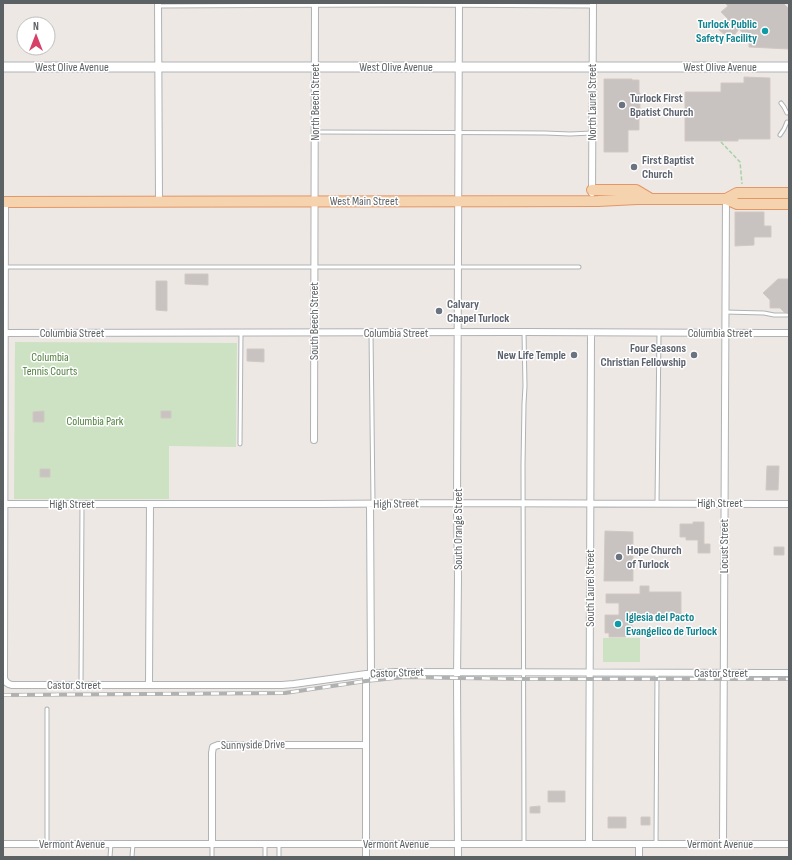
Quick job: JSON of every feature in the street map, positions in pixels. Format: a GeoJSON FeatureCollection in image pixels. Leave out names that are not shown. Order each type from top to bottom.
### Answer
{"type":"FeatureCollection","features":[{"type":"Feature","properties":{"kind":"main road"},"geometry":{"type":"LineString","coordinates":[[592,190],[636,190],[651,199]]}},
{"type":"Feature","properties":{"kind":"main road","name":"West Main Street"},"geometry":{"type":"LineString","coordinates":[[726,199],[737,193],[789,193]]}},
{"type":"Feature","properties":{"kind":"main road","name":"West Main Street"},"geometry":{"type":"LineString","coordinates":[[4,202],[592,201],[726,199],[737,204],[789,204]]}},
{"type":"Feature","properties":{"kind":"street"},"geometry":{"type":"LineString","coordinates":[[158,4],[159,201]]}},
{"type":"Feature","properties":{"kind":"street","name":"North Beech Street"},"geometry":{"type":"LineString","coordinates":[[314,201],[315,4]]}},
{"type":"Feature","properties":{"kind":"street","name":"South Orange Street"},"geometry":{"type":"LineString","coordinates":[[458,857],[457,503],[459,4]]}},
{"type":"Feature","properties":{"kind":"street","name":"North Laurel Street"},"geometry":{"type":"LineString","coordinates":[[592,201],[593,5]]}},
{"type":"Feature","properties":{"kind":"street","name":"West Olive Avenue"},"geometry":{"type":"LineString","coordinates":[[3,67],[789,67]]}},
{"type":"Feature","properties":{"kind":"street","name":"Locust Street"},"geometry":{"type":"LineString","coordinates":[[723,844],[726,199]]}},
{"type":"Feature","properties":{"kind":"street","name":"South Beech Street"},"geometry":{"type":"LineString","coordinates":[[314,201],[314,440]]}},
{"type":"Feature","properties":{"kind":"street"},"geometry":{"type":"LineString","coordinates":[[4,202],[4,504]]}},
{"type":"Feature","properties":{"kind":"street","name":"Columbia Street"},"geometry":{"type":"LineString","coordinates":[[4,333],[789,333]]}},
{"type":"Feature","properties":{"kind":"street","name":"South Laurel Street"},"geometry":{"type":"LineString","coordinates":[[590,844],[591,333]]}},
{"type":"Feature","properties":{"kind":"street","name":"High Street"},"geometry":{"type":"LineString","coordinates":[[4,504],[789,504]]}},
{"type":"Feature","properties":{"kind":"street","name":"Castor Street"},"geometry":{"type":"LineString","coordinates":[[4,504],[4,678],[6,683],[12,685],[288,685],[368,674],[395,672],[789,673]]}},
{"type":"Feature","properties":{"kind":"street"},"geometry":{"type":"LineString","coordinates":[[149,685],[150,504]]}},
{"type":"Feature","properties":{"kind":"street"},"geometry":{"type":"LineString","coordinates":[[366,857],[366,745],[372,504]]}},
{"type":"Feature","properties":{"kind":"street","name":"Sunnyside Drive"},"geometry":{"type":"LineString","coordinates":[[212,844],[213,747],[218,745],[366,745]]}},
{"type":"Feature","properties":{"kind":"street","name":"Vermont Avenue"},"geometry":{"type":"LineString","coordinates":[[3,844],[789,844]]}},
{"type":"Feature","properties":{"kind":"street"},"geometry":{"type":"LineString","coordinates":[[639,844],[639,857]]}},
{"type":"Feature","properties":{"kind":"lane"},"geometry":{"type":"LineString","coordinates":[[158,4],[593,5]]}},
{"type":"Feature","properties":{"kind":"lane"},"geometry":{"type":"LineString","coordinates":[[781,103],[787,113]]}},
{"type":"Feature","properties":{"kind":"lane"},"geometry":{"type":"LineString","coordinates":[[780,135],[787,122]]}},
{"type":"Feature","properties":{"kind":"lane"},"geometry":{"type":"LineString","coordinates":[[315,132],[592,133]]}},
{"type":"Feature","properties":{"kind":"lane"},"geometry":{"type":"LineString","coordinates":[[5,268],[579,267]]}},
{"type":"Feature","properties":{"kind":"lane"},"geometry":{"type":"LineString","coordinates":[[725,312],[787,315]]}},
{"type":"Feature","properties":{"kind":"lane"},"geometry":{"type":"LineString","coordinates":[[524,332],[524,844]]}},
{"type":"Feature","properties":{"kind":"lane"},"geometry":{"type":"LineString","coordinates":[[240,444],[241,333]]}},
{"type":"Feature","properties":{"kind":"lane"},"geometry":{"type":"LineString","coordinates":[[372,333],[372,504]]}},
{"type":"Feature","properties":{"kind":"lane"},"geometry":{"type":"LineString","coordinates":[[657,503],[658,333]]}},
{"type":"Feature","properties":{"kind":"lane"},"geometry":{"type":"LineString","coordinates":[[81,685],[82,504]]}},
{"type":"Feature","properties":{"kind":"lane"},"geometry":{"type":"LineString","coordinates":[[656,844],[657,673]]}},
{"type":"Feature","properties":{"kind":"lane"},"geometry":{"type":"LineString","coordinates":[[47,709],[47,844]]}},
{"type":"Feature","properties":{"kind":"lane"},"geometry":{"type":"LineString","coordinates":[[110,857],[111,844]]}},
{"type":"Feature","properties":{"kind":"lane"},"geometry":{"type":"LineString","coordinates":[[132,857],[133,844]]}},
{"type":"Feature","properties":{"kind":"lane"},"geometry":{"type":"LineString","coordinates":[[212,844],[212,857]]}},
{"type":"Feature","properties":{"kind":"lane"},"geometry":{"type":"LineString","coordinates":[[265,844],[265,857]]}},
{"type":"Feature","properties":{"kind":"lane"},"geometry":{"type":"LineString","coordinates":[[279,844],[279,857]]}},
{"type":"Feature","properties":{"kind":"path"},"geometry":{"type":"LineString","coordinates":[[720,142],[740,162],[742,184]]}},
{"type":"Feature","properties":{"kind":"green space","name":"Columbia Park"},"geometry":{"type":"Polygon","coordinates":[[[15,342],[237,343],[236,447],[169,446],[169,499],[14,499],[15,342]]]}},
{"type":"Feature","properties":{"kind":"green space"},"geometry":{"type":"Polygon","coordinates":[[[603,638],[640,638],[640,662],[603,662],[603,638]]]}},
{"type":"Feature","properties":{"kind":"building","name":"Turlock Public Safety Facility"},"geometry":{"type":"Polygon","coordinates":[[[725,3],[783,3],[789,9],[789,49],[749,47],[749,40],[739,29],[732,38],[725,35],[719,30],[728,19],[721,12],[728,6],[725,3]]]}},
{"type":"Feature","properties":{"kind":"building"},"geometry":{"type":"Polygon","coordinates":[[[744,77],[770,78],[770,139],[738,139],[738,141],[685,141],[685,92],[721,92],[721,83],[744,83],[744,77]]]}},
{"type":"Feature","properties":{"kind":"building","name":"Turlock First Bpatist Church"},"geometry":{"type":"Polygon","coordinates":[[[604,79],[639,80],[639,130],[628,130],[628,152],[604,152],[604,79]]]}},
{"type":"Feature","properties":{"kind":"building"},"geometry":{"type":"Polygon","coordinates":[[[735,212],[764,212],[764,226],[771,226],[771,237],[754,237],[754,245],[735,246],[735,212]]]}},
{"type":"Feature","properties":{"kind":"building"},"geometry":{"type":"Polygon","coordinates":[[[185,274],[208,274],[208,285],[185,284],[185,274]]]}},
{"type":"Feature","properties":{"kind":"building"},"geometry":{"type":"Polygon","coordinates":[[[778,279],[789,279],[789,313],[784,312],[780,308],[770,308],[770,300],[763,293],[778,279]]]}},
{"type":"Feature","properties":{"kind":"building"},"geometry":{"type":"Polygon","coordinates":[[[156,281],[167,281],[167,311],[156,310],[156,281]]]}},
{"type":"Feature","properties":{"kind":"building"},"geometry":{"type":"Polygon","coordinates":[[[247,349],[264,349],[264,362],[247,361],[247,349]]]}},
{"type":"Feature","properties":{"kind":"building"},"geometry":{"type":"Polygon","coordinates":[[[44,411],[44,422],[33,422],[33,412],[44,411]]]}},
{"type":"Feature","properties":{"kind":"building"},"geometry":{"type":"Polygon","coordinates":[[[161,411],[171,411],[171,418],[161,418],[161,411]]]}},
{"type":"Feature","properties":{"kind":"building"},"geometry":{"type":"Polygon","coordinates":[[[767,466],[779,466],[778,490],[766,490],[767,466]]]}},
{"type":"Feature","properties":{"kind":"building"},"geometry":{"type":"Polygon","coordinates":[[[40,469],[50,469],[50,477],[40,477],[40,469]]]}},
{"type":"Feature","properties":{"kind":"building"},"geometry":{"type":"Polygon","coordinates":[[[693,522],[704,522],[704,544],[710,544],[710,553],[698,553],[698,540],[686,540],[686,537],[680,537],[680,524],[693,524],[693,522]]]}},
{"type":"Feature","properties":{"kind":"building","name":"Hope Church of Turlock"},"geometry":{"type":"Polygon","coordinates":[[[605,531],[633,532],[633,581],[604,581],[605,531]]]}},
{"type":"Feature","properties":{"kind":"building"},"geometry":{"type":"Polygon","coordinates":[[[774,547],[784,547],[784,555],[774,555],[774,547]]]}},
{"type":"Feature","properties":{"kind":"building"},"geometry":{"type":"Polygon","coordinates":[[[640,586],[649,586],[649,592],[681,592],[681,615],[632,614],[632,634],[626,634],[626,637],[609,637],[609,633],[605,633],[605,615],[619,615],[619,603],[606,603],[606,594],[640,594],[640,586]]]}},
{"type":"Feature","properties":{"kind":"building"},"geometry":{"type":"Polygon","coordinates":[[[548,791],[565,791],[565,802],[548,802],[548,791]]]}},
{"type":"Feature","properties":{"kind":"building"},"geometry":{"type":"Polygon","coordinates":[[[540,806],[540,813],[530,813],[530,807],[540,806]]]}},
{"type":"Feature","properties":{"kind":"building"},"geometry":{"type":"Polygon","coordinates":[[[608,817],[626,817],[626,828],[608,828],[608,817]]]}},
{"type":"Feature","properties":{"kind":"building"},"geometry":{"type":"Polygon","coordinates":[[[641,817],[650,817],[650,825],[641,825],[641,817]]]}},
{"type":"Feature","properties":{"kind":"railway"},"geometry":{"type":"LineString","coordinates":[[3,695],[285,693],[405,677],[524,679],[789,679]]}},
{"type":"Feature","properties":{"kind":"place","name":"Turlock Public Safety Facility"},"geometry":{"type":"Point","coordinates":[765,31]}},
{"type":"Feature","properties":{"kind":"place","name":"Turlock First Bpatist Church"},"geometry":{"type":"Point","coordinates":[622,105]}},
{"type":"Feature","properties":{"kind":"place","name":"First Baptist Church"},"geometry":{"type":"Point","coordinates":[634,167]}},
{"type":"Feature","properties":{"kind":"place","name":"Calvary Chapel Turlock"},"geometry":{"type":"Point","coordinates":[439,311]}},
{"type":"Feature","properties":{"kind":"place","name":"New Life Temple"},"geometry":{"type":"Point","coordinates":[574,355]}},
{"type":"Feature","properties":{"kind":"place","name":"Four Seasons Christian Fellowship"},"geometry":{"type":"Point","coordinates":[694,355]}},
{"type":"Feature","properties":{"kind":"place","name":"Hope Church of Turlock"},"geometry":{"type":"Point","coordinates":[619,557]}},
{"type":"Feature","properties":{"kind":"place","name":"Iglesia del Pacto Evangelico de Turlock"},"geometry":{"type":"Point","coordinates":[618,624]}},
{"type":"Feature","properties":{"kind":"park label","name":"Columbia Tennis Courts"},"geometry":{"type":"Point","coordinates":[50,364]}}]}
